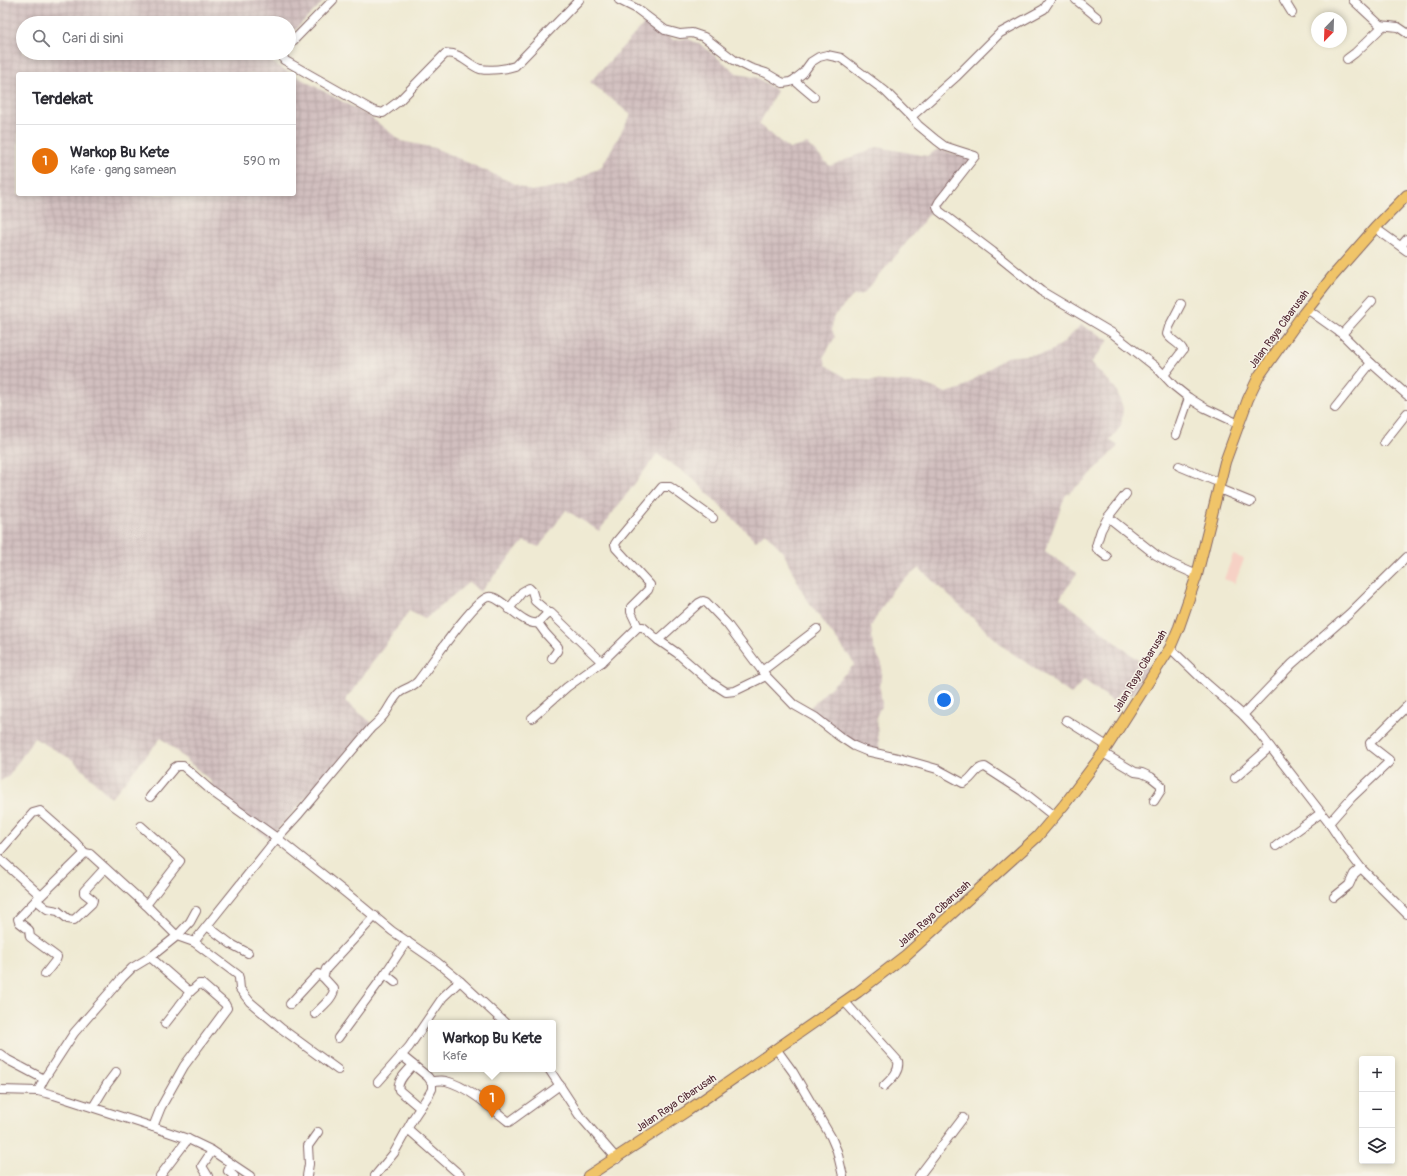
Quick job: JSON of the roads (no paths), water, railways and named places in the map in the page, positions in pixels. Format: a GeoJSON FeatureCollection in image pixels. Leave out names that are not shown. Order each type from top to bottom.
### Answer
{"type":"FeatureCollection","features":[{"type":"Feature","properties":{"kind":"main road","name":"Jalan Raya Cibarusah"},"geometry":{"type":"LineString","coordinates":[[591,1176],[735,1077],[778,1050],[906,955],[1037,837],[1054,817],[1105,749],[1170,648],[1180,627],[1197,575],[1225,462],[1259,376],[1307,309],[1375,228],[1407,195]]}},
{"type":"Feature","properties":{"kind":"main road","name":"Jalan Raya Cibarusah"},"geometry":{"type":"LineString","coordinates":[[588,1176],[616,1159]]}},
{"type":"Feature","properties":{"kind":"street"},"geometry":{"type":"LineString","coordinates":[[296,38],[333,0]]}},
{"type":"Feature","properties":{"kind":"street"},"geometry":{"type":"LineString","coordinates":[[284,60],[374,111],[383,113],[399,101],[445,54],[453,54],[476,68],[483,69],[515,66],[579,0]]}},
{"type":"Feature","properties":{"kind":"street"},"geometry":{"type":"LineString","coordinates":[[619,0],[640,11],[665,30],[680,34],[698,34],[713,43],[742,65],[766,73],[782,83],[794,80],[803,73],[811,62],[819,57],[827,55],[841,58],[885,91],[912,117],[922,129],[944,146],[975,156],[939,202],[937,206],[939,211],[967,231],[1041,291],[1107,330],[1146,360],[1189,398],[1205,408],[1239,424]]}},
{"type":"Feature","properties":{"kind":"street"},"geometry":{"type":"LineString","coordinates":[[912,117],[957,76],[1000,33],[1044,9],[1050,0]]}},
{"type":"Feature","properties":{"kind":"street"},"geometry":{"type":"LineString","coordinates":[[1076,0],[1098,18]]}},
{"type":"Feature","properties":{"kind":"street"},"geometry":{"type":"LineString","coordinates":[[1284,0],[1292,13]]}},
{"type":"Feature","properties":{"kind":"street"},"geometry":{"type":"LineString","coordinates":[[1353,0],[1383,26],[1406,29]]}},
{"type":"Feature","properties":{"kind":"street"},"geometry":{"type":"LineString","coordinates":[[1347,59],[1383,26]]}},
{"type":"Feature","properties":{"kind":"street"},"geometry":{"type":"LineString","coordinates":[[794,80],[814,97]]}},
{"type":"Feature","properties":{"kind":"street"},"geometry":{"type":"LineString","coordinates":[[1375,228],[1404,249],[1407,239]]}},
{"type":"Feature","properties":{"kind":"street"},"geometry":{"type":"LineString","coordinates":[[1342,334],[1372,301]]}},
{"type":"Feature","properties":{"kind":"street"},"geometry":{"type":"LineString","coordinates":[[1164,375],[1183,350],[1182,347],[1167,334],[1181,304]]}},
{"type":"Feature","properties":{"kind":"street"},"geometry":{"type":"LineString","coordinates":[[1307,309],[1342,334],[1371,363],[1407,395]]}},
{"type":"Feature","properties":{"kind":"street"},"geometry":{"type":"LineString","coordinates":[[1335,408],[1371,363]]}},
{"type":"Feature","properties":{"kind":"street"},"geometry":{"type":"LineString","coordinates":[[1176,435],[1189,398]]}},
{"type":"Feature","properties":{"kind":"street"},"geometry":{"type":"LineString","coordinates":[[1384,442],[1407,413]]}},
{"type":"Feature","properties":{"kind":"street"},"geometry":{"type":"LineString","coordinates":[[1178,466],[1251,502]]}},
{"type":"Feature","properties":{"kind":"street"},"geometry":{"type":"LineString","coordinates":[[638,627],[631,612],[631,607],[648,590],[649,584],[616,548],[617,541],[662,486],[670,487],[713,518]]}},
{"type":"Feature","properties":{"kind":"street"},"geometry":{"type":"LineString","coordinates":[[1107,557],[1097,549],[1096,546],[1101,530],[1108,517],[1126,494]]}},
{"type":"Feature","properties":{"kind":"street"},"geometry":{"type":"LineString","coordinates":[[1108,517],[1156,555],[1197,575]]}},
{"type":"Feature","properties":{"kind":"street"},"geometry":{"type":"LineString","coordinates":[[1243,715],[1292,664],[1349,614],[1407,557]]}},
{"type":"Feature","properties":{"kind":"street"},"geometry":{"type":"LineString","coordinates":[[509,609],[522,592],[529,588],[532,590],[535,600],[549,613],[554,615],[602,662]]}},
{"type":"Feature","properties":{"kind":"street"},"geometry":{"type":"LineString","coordinates":[[194,942],[277,838],[381,718],[399,694],[417,683],[462,623],[477,606],[486,598],[492,597],[532,623],[538,623],[549,613]]}},
{"type":"Feature","properties":{"kind":"street"},"geometry":{"type":"LineString","coordinates":[[658,640],[699,603],[703,601],[706,602],[727,624],[764,673],[789,701],[815,717],[854,746],[937,769],[963,784],[981,768],[985,767],[1022,791],[1054,817]]}},
{"type":"Feature","properties":{"kind":"street"},"geometry":{"type":"LineString","coordinates":[[538,623],[558,647],[552,658]]}},
{"type":"Feature","properties":{"kind":"street"},"geometry":{"type":"LineString","coordinates":[[638,627],[643,627],[709,681],[726,692],[735,690],[764,673],[817,629]]}},
{"type":"Feature","properties":{"kind":"street"},"geometry":{"type":"LineString","coordinates":[[532,718],[567,687],[602,662],[638,627]]}},
{"type":"Feature","properties":{"kind":"street"},"geometry":{"type":"LineString","coordinates":[[1170,648],[1206,683],[1243,715],[1270,746],[1329,823],[1361,868],[1407,914]]}},
{"type":"Feature","properties":{"kind":"street"},"geometry":{"type":"LineString","coordinates":[[1329,823],[1352,797],[1389,762],[1389,760],[1371,746],[1370,743],[1407,706]]}},
{"type":"Feature","properties":{"kind":"street"},"geometry":{"type":"LineString","coordinates":[[1066,720],[1135,772],[1151,777],[1161,785],[1161,790],[1154,801]]}},
{"type":"Feature","properties":{"kind":"street"},"geometry":{"type":"LineString","coordinates":[[1235,778],[1270,746]]}},
{"type":"Feature","properties":{"kind":"street"},"geometry":{"type":"LineString","coordinates":[[150,797],[176,766],[182,766],[214,793],[277,838],[375,916],[460,980],[502,1020]]}},
{"type":"Feature","properties":{"kind":"street"},"geometry":{"type":"LineString","coordinates":[[0,851],[33,813],[40,811],[74,841],[85,853],[90,854],[146,905],[177,936],[194,942],[238,975],[240,990],[250,1002],[282,1029],[338,1070]]}},
{"type":"Feature","properties":{"kind":"street"},"geometry":{"type":"LineString","coordinates":[[1276,846],[1321,813]]}},
{"type":"Feature","properties":{"kind":"street"},"geometry":{"type":"LineString","coordinates":[[141,826],[180,861],[146,905]]}},
{"type":"Feature","properties":{"kind":"street"},"geometry":{"type":"LineString","coordinates":[[45,974],[56,960],[56,957],[30,936],[29,930],[19,920],[19,918],[85,853]]}},
{"type":"Feature","properties":{"kind":"street"},"geometry":{"type":"LineString","coordinates":[[0,858],[39,898],[47,909],[58,911],[68,919],[74,920],[92,903],[93,900],[85,894],[84,891],[105,868]]}},
{"type":"Feature","properties":{"kind":"street"},"geometry":{"type":"LineString","coordinates":[[1334,897],[1349,885],[1354,874],[1361,868]]}},
{"type":"Feature","properties":{"kind":"street"},"geometry":{"type":"LineString","coordinates":[[38,1091],[44,1079],[74,1033],[122,978],[132,968],[150,957],[177,936],[190,922],[196,911]]}},
{"type":"Feature","properties":{"kind":"street"},"geometry":{"type":"LineString","coordinates":[[323,977],[326,969],[375,916]]}},
{"type":"Feature","properties":{"kind":"street"},"geometry":{"type":"LineString","coordinates":[[207,926],[231,944],[248,952]]}},
{"type":"Feature","properties":{"kind":"street"},"geometry":{"type":"LineString","coordinates":[[338,1038],[408,941]]}},
{"type":"Feature","properties":{"kind":"street"},"geometry":{"type":"LineString","coordinates":[[150,957],[190,992]]}},
{"type":"Feature","properties":{"kind":"street"},"geometry":{"type":"LineString","coordinates":[[290,1004],[318,974],[323,977],[335,991],[315,1014]]}},
{"type":"Feature","properties":{"kind":"street"},"geometry":{"type":"LineString","coordinates":[[385,974],[395,982]]}},
{"type":"Feature","properties":{"kind":"street"},"geometry":{"type":"LineString","coordinates":[[428,1020],[443,997],[460,980]]}},
{"type":"Feature","properties":{"kind":"street"},"geometry":{"type":"LineString","coordinates":[[153,1127],[161,1107],[184,1066],[227,1008],[226,1004],[202,984],[198,984],[190,992],[166,1024]]}},
{"type":"Feature","properties":{"kind":"street"},"geometry":{"type":"LineString","coordinates":[[844,1001],[898,1061],[899,1066],[896,1072],[884,1086]]}},
{"type":"Feature","properties":{"kind":"street"},"geometry":{"type":"LineString","coordinates":[[378,1082],[428,1020]]}},
{"type":"Feature","properties":{"kind":"street"},"geometry":{"type":"LineString","coordinates":[[778,1050],[831,1137],[837,1151],[843,1176]]}},
{"type":"Feature","properties":{"kind":"street"},"geometry":{"type":"LineString","coordinates":[[0,1054],[8,1060],[44,1079]]}},
{"type":"Feature","properties":{"kind":"street"},"geometry":{"type":"LineString","coordinates":[[375,1176],[394,1152],[432,1088],[431,1081],[428,1077],[401,1055]]}},
{"type":"Feature","properties":{"kind":"street"},"geometry":{"type":"LineString","coordinates":[[413,1064],[398,1083],[398,1087],[399,1090],[420,1108]]}},
{"type":"Feature","properties":{"kind":"street"},"geometry":{"type":"LineString","coordinates":[[93,1107],[116,1072]]}},
{"type":"Feature","properties":{"kind":"street"},"geometry":{"type":"LineString","coordinates":[[551,1072],[579,1115],[616,1159]]}},
{"type":"Feature","properties":{"kind":"street"},"geometry":{"type":"LineString","coordinates":[[431,1081],[447,1081],[463,1089],[484,1101],[509,1122],[560,1085]]}},
{"type":"Feature","properties":{"kind":"street"},"geometry":{"type":"LineString","coordinates":[[0,1090],[38,1091],[63,1097],[188,1139],[212,1151],[250,1176]]}},
{"type":"Feature","properties":{"kind":"street"},"geometry":{"type":"LineString","coordinates":[[919,1176],[962,1118]]}},
{"type":"Feature","properties":{"kind":"street"},"geometry":{"type":"LineString","coordinates":[[408,1129],[460,1175]]}},
{"type":"Feature","properties":{"kind":"street"},"geometry":{"type":"LineString","coordinates":[[307,1176],[309,1164],[308,1146],[318,1132]]}},
{"type":"Feature","properties":{"kind":"street"},"geometry":{"type":"LineString","coordinates":[[160,1176],[188,1139]]}},
{"type":"Feature","properties":{"kind":"street"},"geometry":{"type":"LineString","coordinates":[[208,1176],[202,1166],[212,1151]]}},
{"type":"Feature","properties":{"kind":"street"},"geometry":{"type":"LineString","coordinates":[[232,1164],[228,1171],[234,1176]]}},
{"type":"Feature","properties":{"kind":"place","name":"Warkop Bu Kete"},"geometry":{"type":"Point","coordinates":[492,1118]}}]}
